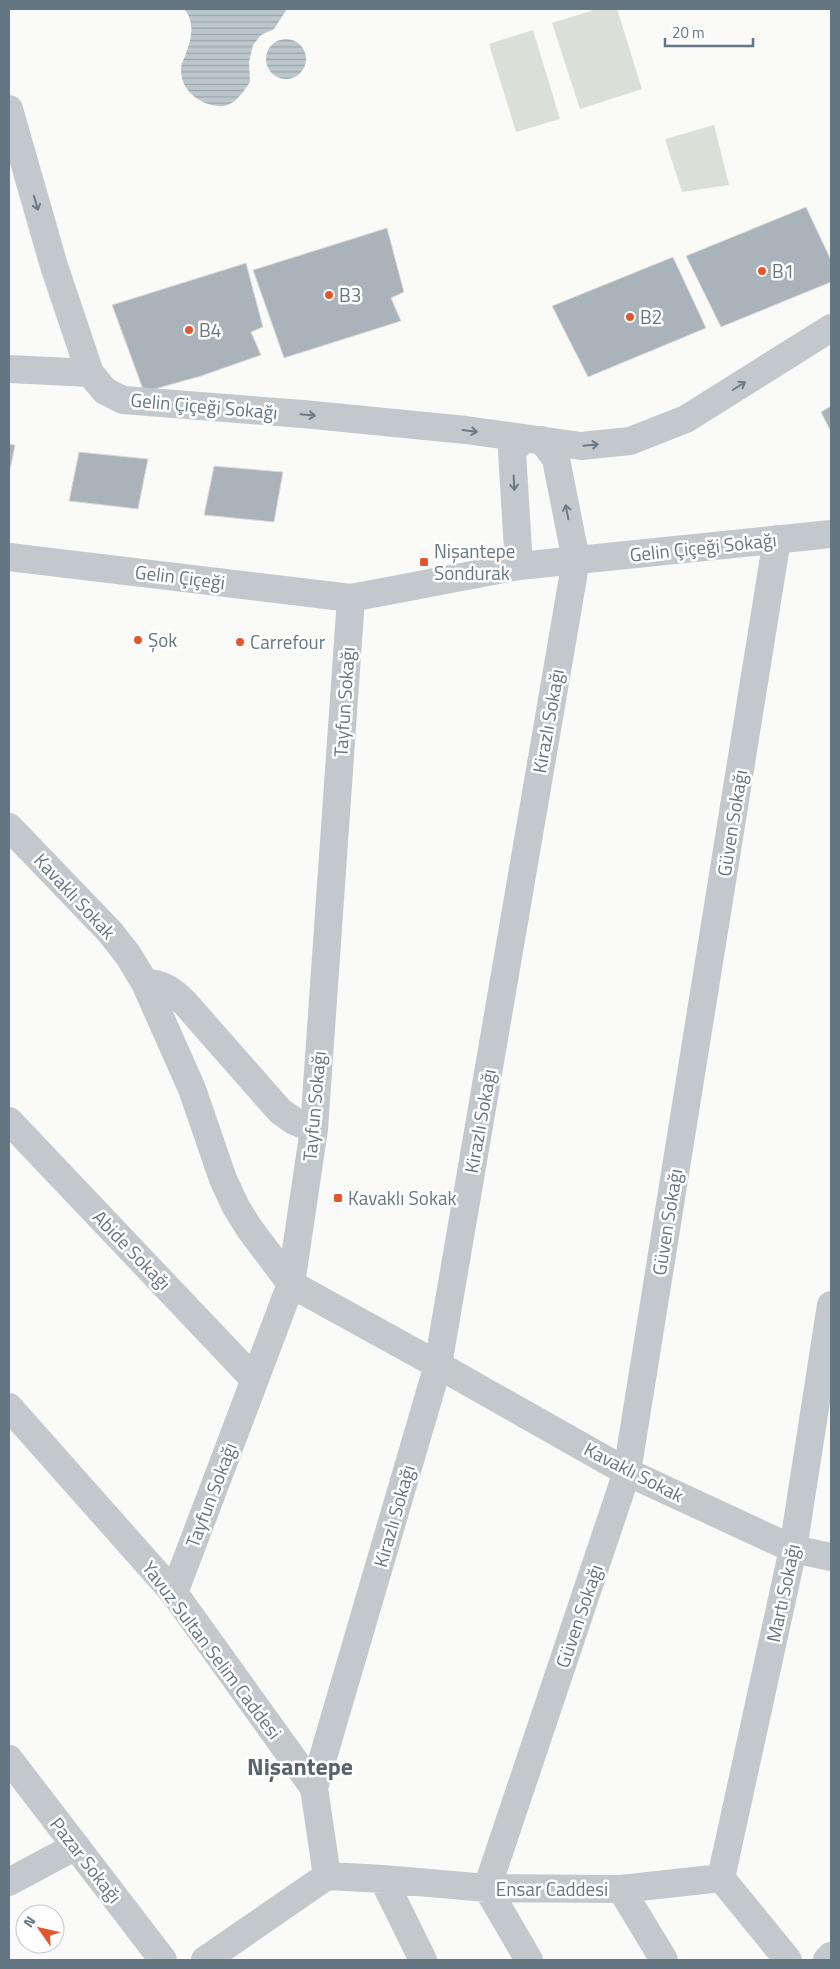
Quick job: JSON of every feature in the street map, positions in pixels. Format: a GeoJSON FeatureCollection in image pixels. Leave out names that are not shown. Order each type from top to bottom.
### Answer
{"type":"FeatureCollection","features":[{"type":"Feature","properties":{"kind":"street","name":"Gelin Çiçeği Sokağı"},"geometry":{"type":"LineString","coordinates":[[14,132],[54,266],[90,373],[104,391],[124,400],[466,430],[581,446],[630,441],[686,419],[831,328]]}},
{"type":"Feature","properties":{"kind":"street"},"geometry":{"type":"LineString","coordinates":[[9,369],[90,373]]}},
{"type":"Feature","properties":{"kind":"street"},"geometry":{"type":"LineString","coordinates":[[520,566],[512,452],[533,439],[556,459],[576,560]]}},
{"type":"Feature","properties":{"kind":"street","name":"Gelin Çiçeği Sokağı"},"geometry":{"type":"LineString","coordinates":[[351,598],[520,566],[831,534]]}},
{"type":"Feature","properties":{"kind":"street","name":"Güven Sokağı"},"geometry":{"type":"LineString","coordinates":[[487,1888],[627,1472],[777,539]]}},
{"type":"Feature","properties":{"kind":"street","name":"Gelin Çiçeği"},"geometry":{"type":"LineString","coordinates":[[9,557],[351,598]]}},
{"type":"Feature","properties":{"kind":"street","name":"Kirazlı Sokağı"},"geometry":{"type":"LineString","coordinates":[[314,1788],[438,1365],[576,560]]}},
{"type":"Feature","properties":{"kind":"street","name":"Tayfun Sokağı"},"geometry":{"type":"LineString","coordinates":[[174,1593],[291,1284],[314,1129],[351,598]]}},
{"type":"Feature","properties":{"kind":"street","name":"Kavaklı Sokak"},"geometry":{"type":"LineString","coordinates":[[9,826],[110,932],[128,955],[145,983],[192,1089],[223,1179],[233,1200],[249,1228],[291,1284],[627,1472],[793,1549],[831,1557]]}},
{"type":"Feature","properties":{"kind":"street"},"geometry":{"type":"LineString","coordinates":[[145,983],[162,985],[172,991],[185,1003],[280,1111],[314,1129]]}},
{"type":"Feature","properties":{"kind":"street","name":"Abide Sokağı"},"geometry":{"type":"LineString","coordinates":[[9,1121],[254,1379]]}},
{"type":"Feature","properties":{"kind":"street","name":"Martı Sokağı"},"geometry":{"type":"LineString","coordinates":[[721,1878],[793,1549],[831,1305]]}},
{"type":"Feature","properties":{"kind":"street","name":"Yavuz Sultan Selim Caddesi"},"geometry":{"type":"LineString","coordinates":[[9,1407],[174,1593],[314,1788],[327,1876]]}},
{"type":"Feature","properties":{"kind":"street","name":"Pazar Sokağı"},"geometry":{"type":"LineString","coordinates":[[9,1759],[163,1960]]}},
{"type":"Feature","properties":{"kind":"street"},"geometry":{"type":"LineString","coordinates":[[9,1882],[76,1846]]}},
{"type":"Feature","properties":{"kind":"street"},"geometry":{"type":"LineString","coordinates":[[205,1960],[327,1876],[382,1879],[423,1960]]}},
{"type":"Feature","properties":{"kind":"street"},"geometry":{"type":"LineString","coordinates":[[721,1878],[788,1960]]}},
{"type":"Feature","properties":{"kind":"street","name":"Ensar Caddesi"},"geometry":{"type":"LineString","coordinates":[[382,1879],[487,1888],[621,1889],[721,1878]]}},
{"type":"Feature","properties":{"kind":"street"},"geometry":{"type":"LineString","coordinates":[[487,1888],[529,1960]]}},
{"type":"Feature","properties":{"kind":"street"},"geometry":{"type":"LineString","coordinates":[[621,1889],[664,1960]]}},
{"type":"Feature","properties":{"kind":"street"},"geometry":{"type":"LineString","coordinates":[[827,1960],[831,1956]]}},
{"type":"Feature","properties":{"kind":"shaded area"},"geometry":{"type":"Polygon","coordinates":[[[184,9],[287,9],[274,29],[261,35],[253,45],[249,62],[250,82],[241,95],[229,105],[211,105],[197,99],[184,83],[181,76],[181,66],[190,42],[191,25],[184,9]]]}},
{"type":"Feature","properties":{"kind":"shaded area"},"geometry":{"type":"Polygon","coordinates":[[[597,9],[617,9],[642,89],[580,109],[552,23],[597,9]]]}},
{"type":"Feature","properties":{"kind":"shaded area"},"geometry":{"type":"Polygon","coordinates":[[[533,30],[560,119],[516,132],[489,44],[533,30]]]}},
{"type":"Feature","properties":{"kind":"shaded area"},"geometry":{"type":"Polygon","coordinates":[[[290,39],[297,42],[303,48],[306,59],[305,67],[297,76],[290,79],[282,79],[275,76],[267,67],[266,55],[269,48],[278,40],[290,39]]]}},
{"type":"Feature","properties":{"kind":"shaded area"},"geometry":{"type":"Polygon","coordinates":[[[714,125],[729,185],[682,192],[665,139],[714,125]]]}},
{"type":"Feature","properties":{"kind":"building","name":"B1"},"geometry":{"type":"Polygon","coordinates":[[[806,207],[831,260],[831,282],[721,327],[686,256],[806,207]]]}},
{"type":"Feature","properties":{"kind":"building","name":"B3"},"geometry":{"type":"Polygon","coordinates":[[[387,228],[404,292],[391,298],[401,321],[284,358],[253,270],[387,228]]]}},
{"type":"Feature","properties":{"kind":"building","name":"B2"},"geometry":{"type":"Polygon","coordinates":[[[673,257],[706,328],[588,377],[552,306],[673,257]]]}},
{"type":"Feature","properties":{"kind":"building","name":"B4"},"geometry":{"type":"Polygon","coordinates":[[[246,263],[263,327],[251,332],[261,355],[201,376],[144,392],[112,305],[246,263]]]}},
{"type":"Feature","properties":{"kind":"building"},"geometry":{"type":"Polygon","coordinates":[[[831,406],[831,432],[821,412],[831,406]]]}},
{"type":"Feature","properties":{"kind":"building"},"geometry":{"type":"Polygon","coordinates":[[[9,444],[15,445],[9,475],[9,444]]]}},
{"type":"Feature","properties":{"kind":"building"},"geometry":{"type":"Polygon","coordinates":[[[79,452],[148,459],[138,509],[69,501],[79,452]]]}},
{"type":"Feature","properties":{"kind":"building"},"geometry":{"type":"Polygon","coordinates":[[[214,466],[283,472],[274,522],[204,515],[214,466]]]}},
{"type":"Feature","properties":{"kind":"place","name":"B1"},"geometry":{"type":"Point","coordinates":[762,271]}},
{"type":"Feature","properties":{"kind":"place","name":"B3"},"geometry":{"type":"Point","coordinates":[329,295]}},
{"type":"Feature","properties":{"kind":"place","name":"B2"},"geometry":{"type":"Point","coordinates":[630,317]}},
{"type":"Feature","properties":{"kind":"place","name":"B4"},"geometry":{"type":"Point","coordinates":[189,330]}},
{"type":"Feature","properties":{"kind":"place","name":"Nişantepe Sondurak"},"geometry":{"type":"Point","coordinates":[424,562]}},
{"type":"Feature","properties":{"kind":"place","name":"Şok"},"geometry":{"type":"Point","coordinates":[138,640]}},
{"type":"Feature","properties":{"kind":"place","name":"Carrefour"},"geometry":{"type":"Point","coordinates":[240,642]}},
{"type":"Feature","properties":{"kind":"place","name":"Kavaklı Sokak"},"geometry":{"type":"Point","coordinates":[338,1198]}},
{"type":"Feature","properties":{"kind":"district","name":"Nişantepe"},"geometry":{"type":"Point","coordinates":[300,1767]}}]}
